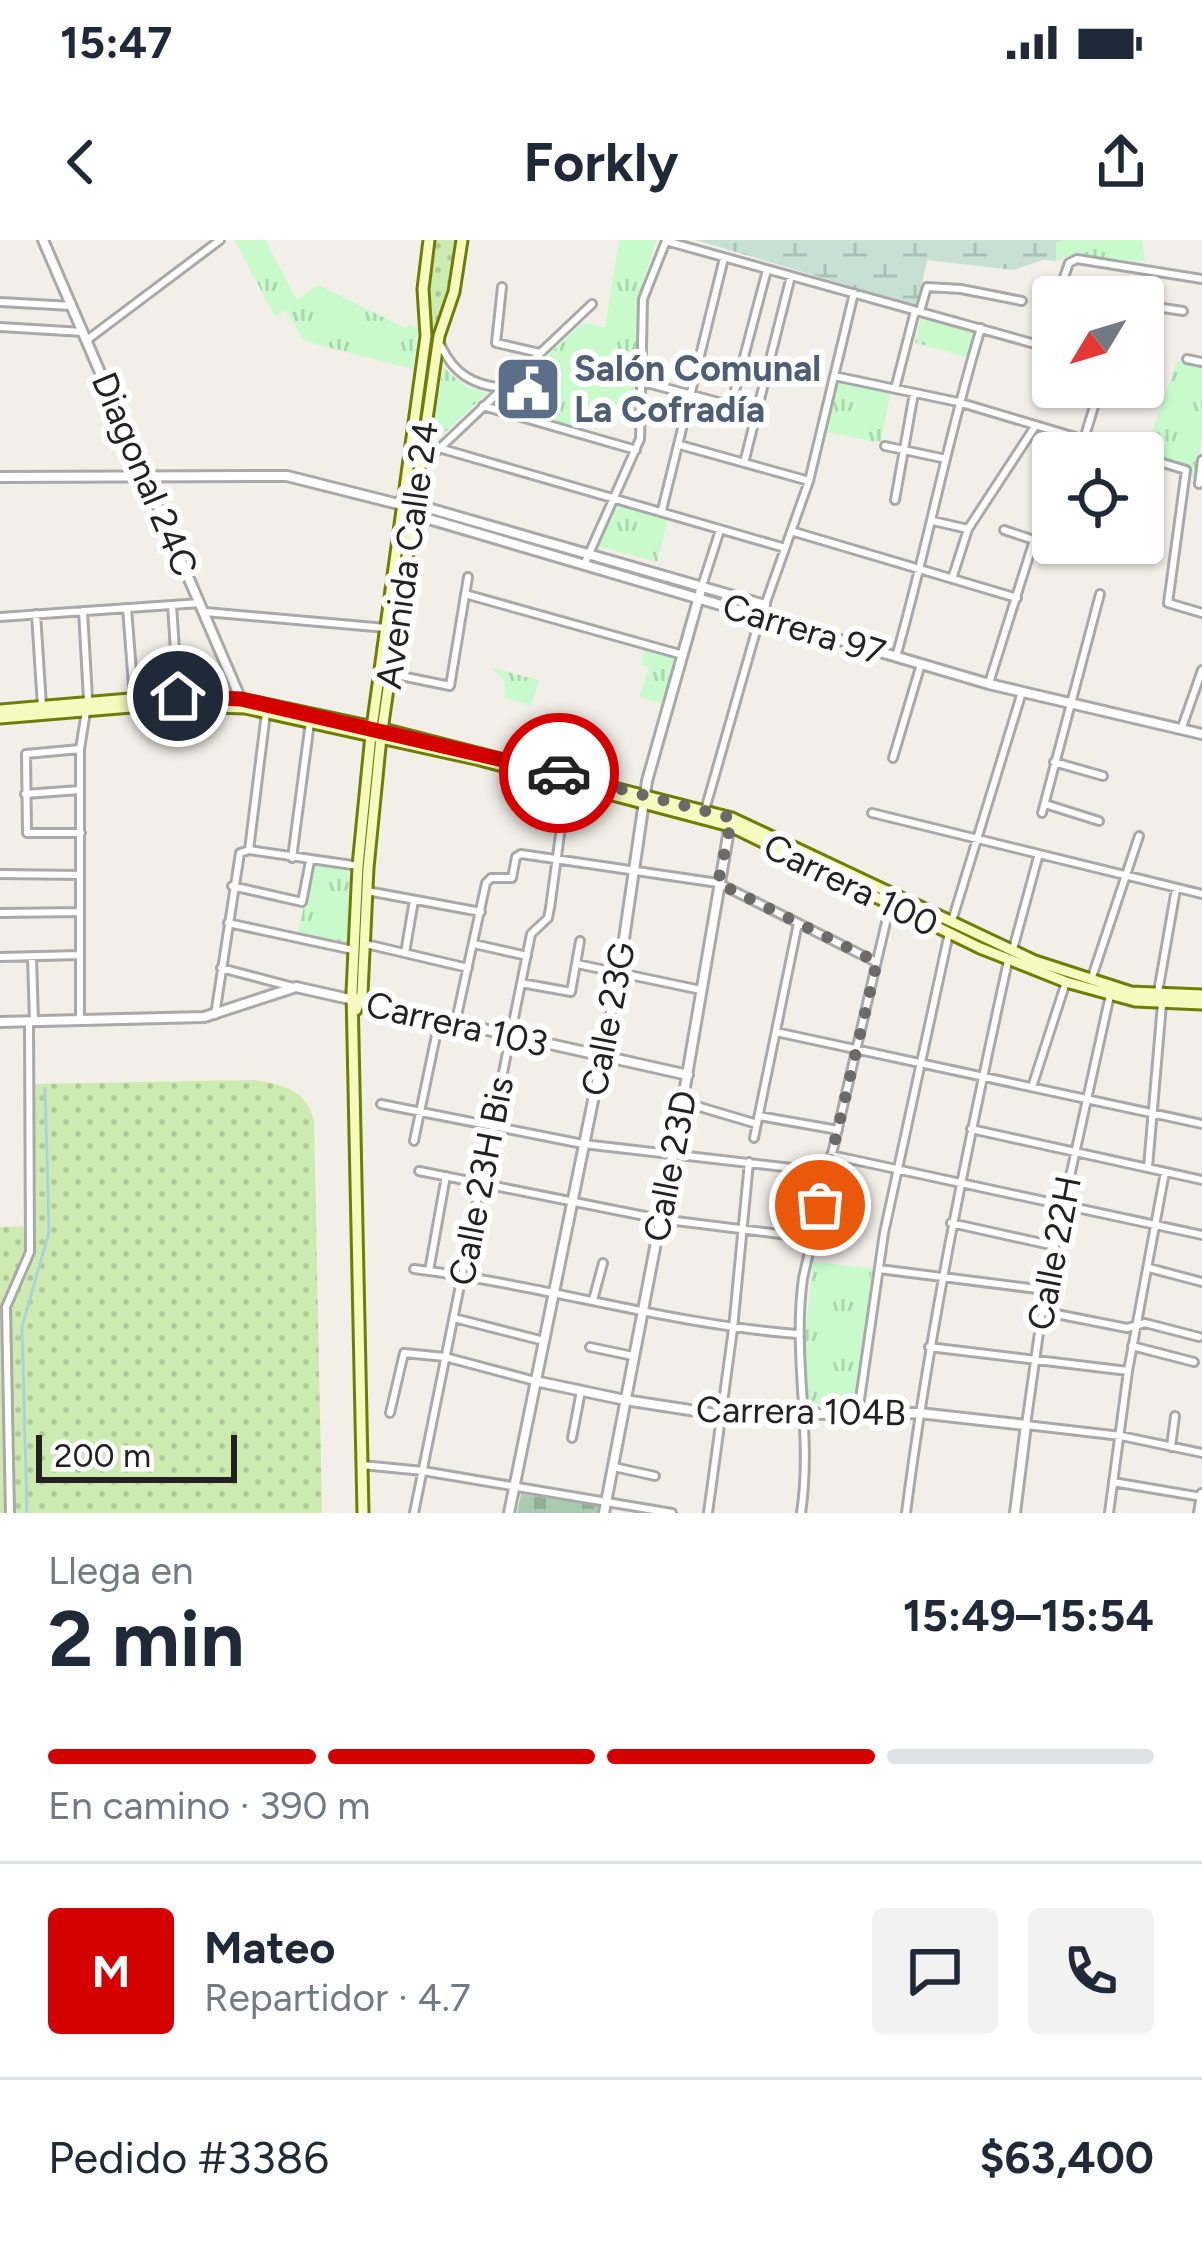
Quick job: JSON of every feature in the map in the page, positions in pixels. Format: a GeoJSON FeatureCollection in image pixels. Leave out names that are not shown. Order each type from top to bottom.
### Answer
{"type":"FeatureCollection","features":[{"type":"Feature","properties":{"kind":"main road","name":"Avenida Calle 24"},"geometry":{"type":"LineString","coordinates":[[377,732],[391,674],[426,336],[423,289],[429,240]]}},
{"type":"Feature","properties":{"kind":"main road","name":"Avenida Calle 24"},"geometry":{"type":"LineString","coordinates":[[363,1513],[355,1016],[363,867],[386,628],[419,467],[439,336],[454,292],[462,240]]}},
{"type":"Feature","properties":{"kind":"main road"},"geometry":{"type":"LineString","coordinates":[[424,436],[439,448]]}},
{"type":"Feature","properties":{"kind":"main road","name":"Carrera 100"},"geometry":{"type":"LineString","coordinates":[[0,714],[178,696],[243,704],[377,732],[731,822],[890,905],[950,929]]}},
{"type":"Feature","properties":{"kind":"main road","name":"Carrera 100"},"geometry":{"type":"LineString","coordinates":[[0,714],[42,707],[243,704],[266,713],[377,732],[567,783],[705,810],[1066,982],[1110,995],[1202,999]]}},
{"type":"Feature","properties":{"kind":"main road","name":"Avenida Calle 24"},"geometry":{"type":"LineString","coordinates":[[360,947],[367,891],[363,867]]}},
{"type":"Feature","properties":{"kind":"main road","name":"Carrera 100"},"geometry":{"type":"LineString","coordinates":[[1010,956],[1160,999]]}},
{"type":"Feature","properties":{"kind":"street","name":"Diagonal 24C"},"geometry":{"type":"LineString","coordinates":[[43,240],[243,704]]}},
{"type":"Feature","properties":{"kind":"street"},"geometry":{"type":"LineString","coordinates":[[0,327],[85,336],[220,240]]}},
{"type":"Feature","properties":{"kind":"street"},"geometry":{"type":"LineString","coordinates":[[584,565],[637,450],[644,382],[644,299],[666,241],[1032,343]]}},
{"type":"Feature","properties":{"kind":"street"},"geometry":{"type":"LineString","coordinates":[[662,510],[724,258]]}},
{"type":"Feature","properties":{"kind":"street"},"geometry":{"type":"LineString","coordinates":[[1065,276],[1070,263],[1077,260],[1202,279]]}},
{"type":"Feature","properties":{"kind":"street"},"geometry":{"type":"LineString","coordinates":[[731,406],[767,269]]}},
{"type":"Feature","properties":{"kind":"street"},"geometry":{"type":"LineString","coordinates":[[743,463],[790,276]]}},
{"type":"Feature","properties":{"kind":"street"},"geometry":{"type":"LineString","coordinates":[[502,286],[496,343],[540,353]]}},
{"type":"Feature","properties":{"kind":"street"},"geometry":{"type":"LineString","coordinates":[[895,389],[927,287],[1022,301]]}},
{"type":"Feature","properties":{"kind":"street"},"geometry":{"type":"LineString","coordinates":[[705,810],[760,617],[809,481],[854,293]]}},
{"type":"Feature","properties":{"kind":"street"},"geometry":{"type":"LineString","coordinates":[[0,302],[72,306]]}},
{"type":"Feature","properties":{"kind":"street"},"geometry":{"type":"LineString","coordinates":[[419,467],[592,304]]}},
{"type":"Feature","properties":{"kind":"street"},"geometry":{"type":"LineString","coordinates":[[1164,308],[1183,310]]}},
{"type":"Feature","properties":{"kind":"street"},"geometry":{"type":"LineString","coordinates":[[896,657],[958,402],[981,328]]}},
{"type":"Feature","properties":{"kind":"street"},"geometry":{"type":"LineString","coordinates":[[439,336],[444,354],[459,373],[476,383],[503,388]]}},
{"type":"Feature","properties":{"kind":"street"},"geometry":{"type":"LineString","coordinates":[[1187,359],[1202,362]]}},
{"type":"Feature","properties":{"kind":"street"},"geometry":{"type":"LineString","coordinates":[[834,376],[958,402],[1058,432]]}},
{"type":"Feature","properties":{"kind":"street"},"geometry":{"type":"LineString","coordinates":[[644,382],[756,412]]}},
{"type":"Feature","properties":{"kind":"street"},"geometry":{"type":"LineString","coordinates":[[895,500],[914,393]]}},
{"type":"Feature","properties":{"kind":"street"},"geometry":{"type":"LineString","coordinates":[[483,406],[637,450]]}},
{"type":"Feature","properties":{"kind":"street"},"geometry":{"type":"LineString","coordinates":[[952,579],[968,530],[1036,425]]}},
{"type":"Feature","properties":{"kind":"street"},"geometry":{"type":"LineString","coordinates":[[678,445],[809,481]]}},
{"type":"Feature","properties":{"kind":"street"},"geometry":{"type":"LineString","coordinates":[[885,446],[946,459]]}},
{"type":"Feature","properties":{"kind":"street"},"geometry":{"type":"LineString","coordinates":[[439,448],[785,548]]}},
{"type":"Feature","properties":{"kind":"street"},"geometry":{"type":"LineString","coordinates":[[1184,482],[1200,484],[1202,460]]}},
{"type":"Feature","properties":{"kind":"street"},"geometry":{"type":"LineString","coordinates":[[1164,463],[1186,470],[1168,603],[1202,613]]}},
{"type":"Feature","properties":{"kind":"street"},"geometry":{"type":"LineString","coordinates":[[156,497],[172,474]]}},
{"type":"Feature","properties":{"kind":"street","name":"Carrera 97"},"geometry":{"type":"LineString","coordinates":[[0,477],[286,476],[408,507],[421,506],[765,604]]}},
{"type":"Feature","properties":{"kind":"street","name":"Carrera 97"},"geometry":{"type":"LineString","coordinates":[[408,507],[422,517],[989,684],[1202,734]]}},
{"type":"Feature","properties":{"kind":"street"},"geometry":{"type":"LineString","coordinates":[[933,520],[968,530]]}},
{"type":"Feature","properties":{"kind":"street","name":"Calle 23G"},"geometry":{"type":"LineString","coordinates":[[508,1513],[619,973],[645,799],[720,530]]}},
{"type":"Feature","properties":{"kind":"street"},"geometry":{"type":"LineString","coordinates":[[989,684],[1034,540],[1004,530]]}},
{"type":"Feature","properties":{"kind":"street"},"geometry":{"type":"LineString","coordinates":[[791,531],[1017,598]]}},
{"type":"Feature","properties":{"kind":"street"},"geometry":{"type":"LineString","coordinates":[[391,674],[450,686],[468,577]]}},
{"type":"Feature","properties":{"kind":"street"},"geometry":{"type":"LineString","coordinates":[[465,594],[683,655]]}},
{"type":"Feature","properties":{"kind":"street"},"geometry":{"type":"LineString","coordinates":[[1099,821],[1043,808],[1100,594]]}},
{"type":"Feature","properties":{"kind":"street"},"geometry":{"type":"LineString","coordinates":[[172,605],[178,696]]}},
{"type":"Feature","properties":{"kind":"street"},"geometry":{"type":"LineString","coordinates":[[0,617],[172,605],[386,628]]}},
{"type":"Feature","properties":{"kind":"street"},"geometry":{"type":"LineString","coordinates":[[127,608],[134,698]]}},
{"type":"Feature","properties":{"kind":"street"},"geometry":{"type":"LineString","coordinates":[[80,1021],[83,611]]}},
{"type":"Feature","properties":{"kind":"street"},"geometry":{"type":"LineString","coordinates":[[36,614],[42,707]]}},
{"type":"Feature","properties":{"kind":"street"},"geometry":{"type":"LineString","coordinates":[[893,758],[921,664]]}},
{"type":"Feature","properties":{"kind":"street"},"geometry":{"type":"LineString","coordinates":[[1181,730],[1202,670]]}},
{"type":"Feature","properties":{"kind":"street"},"geometry":{"type":"LineString","coordinates":[[858,1413],[897,1168],[950,929],[1022,692]]}},
{"type":"Feature","properties":{"kind":"street"},"geometry":{"type":"LineString","coordinates":[[215,1015],[232,886],[245,851],[266,713]]}},
{"type":"Feature","properties":{"kind":"street"},"geometry":{"type":"LineString","coordinates":[[292,858],[310,722]]}},
{"type":"Feature","properties":{"kind":"street"},"geometry":{"type":"LineString","coordinates":[[80,749],[26,754],[25,794],[27,833],[80,833]]}},
{"type":"Feature","properties":{"kind":"street"},"geometry":{"type":"LineString","coordinates":[[1054,762],[1103,776]]}},
{"type":"Feature","properties":{"kind":"street","name":"Calle 23H Bis"},"geometry":{"type":"LineString","coordinates":[[414,1513],[526,956],[531,934],[548,917],[567,783]]}},
{"type":"Feature","properties":{"kind":"street"},"geometry":{"type":"LineString","coordinates":[[25,794],[80,790]]}},
{"type":"Feature","properties":{"kind":"street"},"geometry":{"type":"LineString","coordinates":[[872,813],[1202,894]]}},
{"type":"Feature","properties":{"kind":"street","name":"Calle 23D"},"geometry":{"type":"LineString","coordinates":[[605,1509],[674,1154],[731,822]]}},
{"type":"Feature","properties":{"kind":"street"},"geometry":{"type":"LineString","coordinates":[[1091,980],[1139,836]]}},
{"type":"Feature","properties":{"kind":"street"},"geometry":{"type":"LineString","coordinates":[[245,851],[363,867]]}},
{"type":"Feature","properties":{"kind":"street"},"geometry":{"type":"LineString","coordinates":[[455,1025],[488,880],[512,878],[518,856],[718,883],[877,962]]}},
{"type":"Feature","properties":{"kind":"street"},"geometry":{"type":"LineString","coordinates":[[907,1513],[928,1347],[959,1181],[1038,856]]}},
{"type":"Feature","properties":{"kind":"street"},"geometry":{"type":"LineString","coordinates":[[232,886],[302,902],[310,861]]}},
{"type":"Feature","properties":{"kind":"street"},"geometry":{"type":"LineString","coordinates":[[0,874],[80,874]]}},
{"type":"Feature","properties":{"kind":"street"},"geometry":{"type":"LineString","coordinates":[[1148,1167],[1160,999],[1177,889]]}},
{"type":"Feature","properties":{"kind":"street"},"geometry":{"type":"LineString","coordinates":[[367,891],[481,912]]}},
{"type":"Feature","properties":{"kind":"street"},"geometry":{"type":"LineString","coordinates":[[405,953],[414,900]]}},
{"type":"Feature","properties":{"kind":"street"},"geometry":{"type":"LineString","coordinates":[[801,1513],[808,1469],[797,1334],[803,1278],[890,905]]}},
{"type":"Feature","properties":{"kind":"street"},"geometry":{"type":"LineString","coordinates":[[0,914],[81,912]]}},
{"type":"Feature","properties":{"kind":"street"},"geometry":{"type":"LineString","coordinates":[[228,923],[468,968]]}},
{"type":"Feature","properties":{"kind":"street"},"geometry":{"type":"LineString","coordinates":[[754,1138],[798,923]]}},
{"type":"Feature","properties":{"kind":"street"},"geometry":{"type":"LineString","coordinates":[[521,983],[572,991],[580,941]]}},
{"type":"Feature","properties":{"kind":"street"},"geometry":{"type":"LineString","coordinates":[[473,944],[526,956]]}},
{"type":"Feature","properties":{"kind":"street"},"geometry":{"type":"LineString","coordinates":[[0,958],[80,955]]}},
{"type":"Feature","properties":{"kind":"street"},"geometry":{"type":"LineString","coordinates":[[10,1513],[6,1306],[30,1252],[32,957]]}},
{"type":"Feature","properties":{"kind":"street"},"geometry":{"type":"LineString","coordinates":[[577,964],[701,990]]}},
{"type":"Feature","properties":{"kind":"street","name":"Carrera 103"},"geometry":{"type":"LineString","coordinates":[[221,968],[688,1075]]}},
{"type":"Feature","properties":{"kind":"street"},"geometry":{"type":"LineString","coordinates":[[1032,1088],[1066,982]]}},
{"type":"Feature","properties":{"kind":"street"},"geometry":{"type":"LineString","coordinates":[[0,1022],[215,1015],[296,988]]}},
{"type":"Feature","properties":{"kind":"street","name":"Calle 22H"},"geometry":{"type":"LineString","coordinates":[[1015,1513],[1041,1311],[1110,995]]}},
{"type":"Feature","properties":{"kind":"street"},"geometry":{"type":"LineString","coordinates":[[415,1142],[439,1021]]}},
{"type":"Feature","properties":{"kind":"street"},"geometry":{"type":"LineString","coordinates":[[776,1032],[1202,1124]]}},
{"type":"Feature","properties":{"kind":"street"},"geometry":{"type":"LineString","coordinates":[[683,1102],[758,1120],[838,1130]]}},
{"type":"Feature","properties":{"kind":"street"},"geometry":{"type":"LineString","coordinates":[[381,1104],[583,1144],[828,1172]]}},
{"type":"Feature","properties":{"kind":"street"},"geometry":{"type":"LineString","coordinates":[[970,1129],[1202,1180]]}},
{"type":"Feature","properties":{"kind":"street"},"geometry":{"type":"LineString","coordinates":[[831,1155],[1202,1235]]}},
{"type":"Feature","properties":{"kind":"street"},"geometry":{"type":"LineString","coordinates":[[708,1513],[749,1162]]}},
{"type":"Feature","properties":{"kind":"street"},"geometry":{"type":"LineString","coordinates":[[419,1171],[660,1219],[813,1238]]}},
{"type":"Feature","properties":{"kind":"street"},"geometry":{"type":"LineString","coordinates":[[1109,1513],[1132,1346],[1165,1172]]}},
{"type":"Feature","properties":{"kind":"street"},"geometry":{"type":"LineString","coordinates":[[429,1271],[446,1176]]}},
{"type":"Feature","properties":{"kind":"street"},"geometry":{"type":"LineString","coordinates":[[951,1223],[1054,1246]]}},
{"type":"Feature","properties":{"kind":"street"},"geometry":{"type":"LineString","coordinates":[[593,1302],[603,1263]]}},
{"type":"Feature","properties":{"kind":"street"},"geometry":{"type":"LineString","coordinates":[[1149,1268],[1202,1282]]}},
{"type":"Feature","properties":{"kind":"street"},"geometry":{"type":"LineString","coordinates":[[414,1269],[462,1274],[733,1329],[797,1334]]}},
{"type":"Feature","properties":{"kind":"street"},"geometry":{"type":"LineString","coordinates":[[879,1269],[1046,1290]]}},
{"type":"Feature","properties":{"kind":"street"},"geometry":{"type":"LineString","coordinates":[[1041,1311],[1127,1328],[1145,1323],[1199,1337]]}},
{"type":"Feature","properties":{"kind":"street"},"geometry":{"type":"LineString","coordinates":[[453,1318],[544,1341]]}},
{"type":"Feature","properties":{"kind":"street"},"geometry":{"type":"LineString","coordinates":[[590,1346],[635,1356]]}},
{"type":"Feature","properties":{"kind":"street"},"geometry":{"type":"LineString","coordinates":[[1132,1346],[1194,1363]]}},
{"type":"Feature","properties":{"kind":"street"},"geometry":{"type":"LineString","coordinates":[[928,1347],[1128,1371]]}},
{"type":"Feature","properties":{"kind":"street","name":"Carrera 104B"},"geometry":{"type":"LineString","coordinates":[[390,1413],[404,1352],[445,1357],[626,1400],[722,1414],[919,1413],[1121,1436],[1202,1453]]}},
{"type":"Feature","properties":{"kind":"street"},"geometry":{"type":"LineString","coordinates":[[572,1438],[581,1390]]}},
{"type":"Feature","properties":{"kind":"street"},"geometry":{"type":"LineString","coordinates":[[1171,1447],[1175,1416]]}},
{"type":"Feature","properties":{"kind":"street"},"geometry":{"type":"LineString","coordinates":[[362,1465],[423,1471],[605,1509],[672,1513]]}},
{"type":"Feature","properties":{"kind":"street"},"geometry":{"type":"LineString","coordinates":[[614,1467],[655,1476]]}},
{"type":"Feature","properties":{"kind":"street"},"geometry":{"type":"LineString","coordinates":[[1114,1482],[1202,1496],[1199,1513]]}},
{"type":"Feature","properties":{"kind":"green space"},"geometry":{"type":"Polygon","coordinates":[[[235,240],[265,240],[297,300],[318,285],[407,329],[409,323],[418,329],[413,369],[304,341],[286,310],[275,317],[235,240]]]}},
{"type":"Feature","properties":{"kind":"green space"},"geometry":{"type":"Polygon","coordinates":[[[433,240],[457,240],[451,286],[433,344],[429,343],[427,286],[433,240]]]}},
{"type":"Feature","properties":{"kind":"green space"},"geometry":{"type":"Polygon","coordinates":[[[619,240],[656,240],[638,298],[635,423],[582,407],[577,427],[495,404],[583,323],[605,327],[619,240]]]}},
{"type":"Feature","properties":{"kind":"green space"},"geometry":{"type":"Polygon","coordinates":[[[696,240],[1065,240],[1056,242],[1056,261],[1043,260],[1013,270],[927,260],[917,306],[696,240]]]}},
{"type":"Feature","properties":{"kind":"green space"},"geometry":{"type":"Polygon","coordinates":[[[1142,240],[1145,262],[1071,255],[1056,261],[1056,242],[1142,240]]]}},
{"type":"Feature","properties":{"kind":"green space"},"geometry":{"type":"Polygon","coordinates":[[[921,317],[975,331],[967,357],[915,343],[921,317]]]}},
{"type":"Feature","properties":{"kind":"green space"},"geometry":{"type":"Polygon","coordinates":[[[1177,361],[1202,364],[1202,435],[1196,478],[1188,476],[1187,464],[1164,458],[1164,432],[1152,432],[1177,361]]]}},
{"type":"Feature","properties":{"kind":"green space"},"geometry":{"type":"Polygon","coordinates":[[[443,367],[465,386],[487,393],[437,440],[432,436],[443,367]]]}},
{"type":"Feature","properties":{"kind":"green space"},"geometry":{"type":"Polygon","coordinates":[[[839,382],[890,394],[881,443],[827,432],[839,382]]]}},
{"type":"Feature","properties":{"kind":"green space"},"geometry":{"type":"Polygon","coordinates":[[[616,502],[669,515],[657,562],[597,546],[616,502]]]}},
{"type":"Feature","properties":{"kind":"green space"},"geometry":{"type":"Polygon","coordinates":[[[645,648],[674,657],[663,704],[639,697],[649,668],[641,664],[645,648]]]}},
{"type":"Feature","properties":{"kind":"green space"},"geometry":{"type":"Polygon","coordinates":[[[492,668],[539,680],[531,706],[504,698],[505,682],[492,668]]]}},
{"type":"Feature","properties":{"kind":"green space"},"geometry":{"type":"Polygon","coordinates":[[[313,864],[349,867],[348,944],[298,933],[313,864]]]}},
{"type":"Feature","properties":{"kind":"green space"},"geometry":{"type":"Polygon","coordinates":[[[254,1080],[292,1090],[305,1101],[314,1120],[322,1513],[0,1513],[0,1227],[36,1226],[33,1084],[254,1080]]]}},
{"type":"Feature","properties":{"kind":"green space"},"geometry":{"type":"Polygon","coordinates":[[[813,1262],[872,1268],[855,1410],[810,1410],[804,1346],[813,1262]]]}},
{"type":"Feature","properties":{"kind":"green space"},"geometry":{"type":"Polygon","coordinates":[[[521,1494],[601,1506],[600,1513],[517,1513],[521,1494]]]}},
{"type":"Feature","properties":{"kind":"waterway"},"geometry":{"type":"LineString","coordinates":[[27,1513],[22,1327],[49,1232],[45,1088]]}},
{"type":"Feature","properties":{"kind":"way so far"},"geometry":{"type":"LineString","coordinates":[[559,773],[732,818],[718,883],[877,962],[820,1205]]}},
{"type":"Feature","properties":{"kind":"place","name":"Salón Comunal La Cofradía"},"geometry":{"type":"Point","coordinates":[528,389]}},
{"type":"Feature","properties":{"kind":"route"},"geometry":{"type":"LineString","coordinates":[[178,696],[241,699],[559,773]]}}]}
